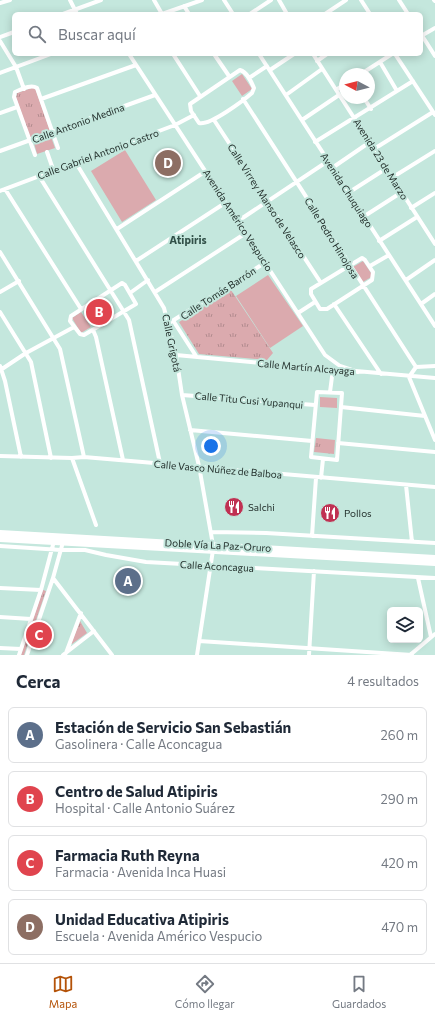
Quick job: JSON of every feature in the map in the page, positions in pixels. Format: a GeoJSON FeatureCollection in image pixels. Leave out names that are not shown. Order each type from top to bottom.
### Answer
{"type":"FeatureCollection","features":[{"type":"Feature","properties":{"kind":"highway","name":"Doble Vía La Paz-Oruro"},"geometry":{"type":"LineString","coordinates":[[0,533],[54,539],[63,542],[213,547],[435,562]]}},
{"type":"Feature","properties":{"kind":"highway","name":"Doble Vía La Paz-Oruro"},"geometry":{"type":"LineString","coordinates":[[0,539],[54,539],[435,558]]}},
{"type":"Feature","properties":{"kind":"street"},"geometry":{"type":"LineString","coordinates":[[0,4],[10,0]]}},
{"type":"Feature","properties":{"kind":"street"},"geometry":{"type":"LineString","coordinates":[[70,0],[76,12],[95,0]]}},
{"type":"Feature","properties":{"kind":"street"},"geometry":{"type":"LineString","coordinates":[[88,5],[101,0]]}},
{"type":"Feature","properties":{"kind":"street"},"geometry":{"type":"LineString","coordinates":[[154,0],[161,12]]}},
{"type":"Feature","properties":{"kind":"street"},"geometry":{"type":"LineString","coordinates":[[168,12],[184,6],[189,2],[202,0]]}},
{"type":"Feature","properties":{"kind":"street"},"geometry":{"type":"LineString","coordinates":[[224,0],[232,12]]}},
{"type":"Feature","properties":{"kind":"street"},"geometry":{"type":"LineString","coordinates":[[253,12],[271,0]]}},
{"type":"Feature","properties":{"kind":"street"},"geometry":{"type":"LineString","coordinates":[[328,12],[346,0]]}},
{"type":"Feature","properties":{"kind":"street"},"geometry":{"type":"LineString","coordinates":[[361,0],[369,12]]}},
{"type":"Feature","properties":{"kind":"street"},"geometry":{"type":"LineString","coordinates":[[399,0],[407,12]]}},
{"type":"Feature","properties":{"kind":"street"},"geometry":{"type":"LineString","coordinates":[[281,1],[286,12]]}},
{"type":"Feature","properties":{"kind":"street"},"geometry":{"type":"LineString","coordinates":[[184,6],[187,12]]}},
{"type":"Feature","properties":{"kind":"street"},"geometry":{"type":"LineString","coordinates":[[423,34],[435,28]]}},
{"type":"Feature","properties":{"kind":"street"},"geometry":{"type":"LineString","coordinates":[[0,37],[12,33]]}},
{"type":"Feature","properties":{"kind":"street"},"geometry":{"type":"LineString","coordinates":[[423,38],[435,56]]}},
{"type":"Feature","properties":{"kind":"street"},"geometry":{"type":"LineString","coordinates":[[0,41],[16,67],[24,89]]}},
{"type":"Feature","properties":{"kind":"street"},"geometry":{"type":"LineString","coordinates":[[0,73],[46,56]]}},
{"type":"Feature","properties":{"kind":"street","name":"Avenida Américo Vespucio"},"geometry":{"type":"LineString","coordinates":[[130,56],[266,262],[325,355],[340,366],[358,372]]}},
{"type":"Feature","properties":{"kind":"street"},"geometry":{"type":"LineString","coordinates":[[174,56],[200,96]]}},
{"type":"Feature","properties":{"kind":"street"},"geometry":{"type":"LineString","coordinates":[[215,56],[229,76]]}},
{"type":"Feature","properties":{"kind":"street","name":"Avenida Chuquiago"},"geometry":{"type":"LineString","coordinates":[[260,56],[435,326]]}},
{"type":"Feature","properties":{"kind":"street"},"geometry":{"type":"LineString","coordinates":[[249,78],[290,56]]}},
{"type":"Feature","properties":{"kind":"street","name":"Avenida 23 de Marzo"},"geometry":{"type":"LineString","coordinates":[[314,56],[339,95]]}},
{"type":"Feature","properties":{"kind":"street"},"geometry":{"type":"LineString","coordinates":[[317,61],[324,56]]}},
{"type":"Feature","properties":{"kind":"street"},"geometry":{"type":"LineString","coordinates":[[370,68],[390,56]]}},
{"type":"Feature","properties":{"kind":"street"},"geometry":{"type":"LineString","coordinates":[[374,149],[434,114],[395,56]]}},
{"type":"Feature","properties":{"kind":"street"},"geometry":{"type":"LineString","coordinates":[[380,62],[398,91]]}},
{"type":"Feature","properties":{"kind":"street"},"geometry":{"type":"LineString","coordinates":[[41,99],[136,65]]}},
{"type":"Feature","properties":{"kind":"street"},"geometry":{"type":"LineString","coordinates":[[286,95],[322,69]]}},
{"type":"Feature","properties":{"kind":"street"},"geometry":{"type":"LineString","coordinates":[[240,70],[244,71],[249,78],[254,90],[207,124],[202,124],[194,115],[190,104],[200,96],[240,70]]}},
{"type":"Feature","properties":{"kind":"street"},"geometry":{"type":"LineString","coordinates":[[316,142],[413,82]]}},
{"type":"Feature","properties":{"kind":"street"},"geometry":{"type":"LineString","coordinates":[[35,155],[17,107],[14,93],[24,89],[36,87],[58,148]]}},
{"type":"Feature","properties":{"kind":"street","name":"Calle Antonio Medina"},"geometry":{"type":"LineString","coordinates":[[0,151],[155,95]]}},
{"type":"Feature","properties":{"kind":"street"},"geometry":{"type":"LineString","coordinates":[[302,120],[339,95]]}},
{"type":"Feature","properties":{"kind":"street","name":"Calle Pedro Hinojosa"},"geometry":{"type":"LineString","coordinates":[[243,99],[362,286],[416,367]]}},
{"type":"Feature","properties":{"kind":"street","name":"Avenida 23 de Marzo"},"geometry":{"type":"LineString","coordinates":[[345,104],[435,244]]}},
{"type":"Feature","properties":{"kind":"street"},"geometry":{"type":"LineString","coordinates":[[368,104],[371,109]]}},
{"type":"Feature","properties":{"kind":"street"},"geometry":{"type":"LineString","coordinates":[[0,113],[17,107]]}},
{"type":"Feature","properties":{"kind":"street","name":"Calle Gabriel Antonio Castro"},"geometry":{"type":"LineString","coordinates":[[0,190],[54,172],[176,125],[194,115]]}},
{"type":"Feature","properties":{"kind":"street","name":"Calle Virrey Manso de Velasco"},"geometry":{"type":"LineString","coordinates":[[214,120],[321,283]]}},
{"type":"Feature","properties":{"kind":"street"},"geometry":{"type":"LineString","coordinates":[[332,168],[370,142]]}},
{"type":"Feature","properties":{"kind":"street"},"geometry":{"type":"LineString","coordinates":[[393,177],[435,151]]}},
{"type":"Feature","properties":{"kind":"street"},"geometry":{"type":"LineString","coordinates":[[47,152],[54,172]]}},
{"type":"Feature","properties":{"kind":"street"},"geometry":{"type":"LineString","coordinates":[[238,221],[328,161]]}},
{"type":"Feature","properties":{"kind":"street","name":"Calle Grigotá"},"geometry":{"type":"LineString","coordinates":[[76,163],[148,280],[172,323],[182,395],[199,466],[212,532],[213,547],[211,566],[197,655]]}},
{"type":"Feature","properties":{"kind":"street"},"geometry":{"type":"LineString","coordinates":[[348,193],[386,168]]}},
{"type":"Feature","properties":{"kind":"street"},"geometry":{"type":"LineString","coordinates":[[117,229],[206,171]]}},
{"type":"Feature","properties":{"kind":"street"},"geometry":{"type":"LineString","coordinates":[[39,176],[129,320],[160,463]]}},
{"type":"Feature","properties":{"kind":"street"},"geometry":{"type":"LineString","coordinates":[[5,189],[81,309]]}},
{"type":"Feature","properties":{"kind":"street"},"geometry":{"type":"LineString","coordinates":[[364,217],[402,192]]}},
{"type":"Feature","properties":{"kind":"street"},"geometry":{"type":"LineString","coordinates":[[412,208],[435,193]]}},
{"type":"Feature","properties":{"kind":"street"},"geometry":{"type":"LineString","coordinates":[[136,261],[226,203]]}},
{"type":"Feature","properties":{"kind":"street"},"geometry":{"type":"LineString","coordinates":[[379,241],[417,217]]}},
{"type":"Feature","properties":{"kind":"street"},"geometry":{"type":"LineString","coordinates":[[155,292],[246,233]]}},
{"type":"Feature","properties":{"kind":"street"},"geometry":{"type":"LineString","coordinates":[[430,237],[435,234]]}},
{"type":"Feature","properties":{"kind":"street"},"geometry":{"type":"LineString","coordinates":[[0,252],[19,280],[60,349],[84,457]]}},
{"type":"Feature","properties":{"kind":"street"},"geometry":{"type":"LineString","coordinates":[[370,266],[389,255]]}},
{"type":"Feature","properties":{"kind":"street"},"geometry":{"type":"LineString","coordinates":[[362,258],[370,266],[374,277],[327,310],[322,311],[310,292],[349,265],[362,258]]}},
{"type":"Feature","properties":{"kind":"street"},"geometry":{"type":"LineString","coordinates":[[406,280],[435,260]]}},
{"type":"Feature","properties":{"kind":"street","name":"Calle Tomás Barrón"},"geometry":{"type":"LineString","coordinates":[[172,323],[266,262]]}},
{"type":"Feature","properties":{"kind":"street"},"geometry":{"type":"LineString","coordinates":[[0,292],[19,280]]}},
{"type":"Feature","properties":{"kind":"street"},"geometry":{"type":"LineString","coordinates":[[130,293],[148,280]]}},
{"type":"Feature","properties":{"kind":"street"},"geometry":{"type":"LineString","coordinates":[[122,284],[130,293],[136,304],[124,312],[82,335],[74,327],[70,318],[110,290],[122,284]]}},
{"type":"Feature","properties":{"kind":"street"},"geometry":{"type":"LineString","coordinates":[[421,304],[435,294]]}},
{"type":"Feature","properties":{"kind":"street"},"geometry":{"type":"LineString","coordinates":[[298,313],[315,302]]}},
{"type":"Feature","properties":{"kind":"street"},"geometry":{"type":"LineString","coordinates":[[334,304],[381,374]]}},
{"type":"Feature","properties":{"kind":"street"},"geometry":{"type":"LineString","coordinates":[[0,312],[31,362],[51,458]]}},
{"type":"Feature","properties":{"kind":"street"},"geometry":{"type":"LineString","coordinates":[[172,323],[196,356]]}},
{"type":"Feature","properties":{"kind":"street"},"geometry":{"type":"LineString","coordinates":[[21,457],[1,367],[74,327]]}},
{"type":"Feature","properties":{"kind":"street"},"geometry":{"type":"LineString","coordinates":[[93,330],[96,336],[123,460]]}},
{"type":"Feature","properties":{"kind":"street","name":"Calle Martín Alcayaga"},"geometry":{"type":"LineString","coordinates":[[176,354],[409,377],[435,378]]}},
{"type":"Feature","properties":{"kind":"street"},"geometry":{"type":"LineString","coordinates":[[435,366],[416,367],[409,377],[435,440]]}},
{"type":"Feature","properties":{"kind":"street"},"geometry":{"type":"LineString","coordinates":[[330,392],[332,369]]}},
{"type":"Feature","properties":{"kind":"street"},"geometry":{"type":"LineString","coordinates":[[0,383],[5,382]]}},
{"type":"Feature","properties":{"kind":"street"},"geometry":{"type":"LineString","coordinates":[[317,392],[342,393],[337,460],[311,457],[315,405],[317,392]]}},
{"type":"Feature","properties":{"kind":"street","name":"Calle Titu Cusi Yupanqui"},"geometry":{"type":"LineString","coordinates":[[182,395],[315,405]]}},
{"type":"Feature","properties":{"kind":"street"},"geometry":{"type":"LineString","coordinates":[[341,408],[425,416]]}},
{"type":"Feature","properties":{"kind":"street"},"geometry":{"type":"LineString","coordinates":[[190,430],[312,441]]}},
{"type":"Feature","properties":{"kind":"street"},"geometry":{"type":"LineString","coordinates":[[338,444],[435,452]]}},
{"type":"Feature","properties":{"kind":"street","name":"Calle Vasco Núñez de Balboa"},"geometry":{"type":"LineString","coordinates":[[0,456],[51,458],[84,457],[435,487]]}},
{"type":"Feature","properties":{"kind":"street"},"geometry":{"type":"LineString","coordinates":[[72,458],[96,525]]}},
{"type":"Feature","properties":{"kind":"street"},"geometry":{"type":"LineString","coordinates":[[312,536],[318,478],[323,458]]}},
{"type":"Feature","properties":{"kind":"street"},"geometry":{"type":"LineString","coordinates":[[406,485],[412,542]]}},
{"type":"Feature","properties":{"kind":"street"},"geometry":{"type":"LineString","coordinates":[[212,532],[435,543]]}},
{"type":"Feature","properties":{"kind":"street"},"geometry":{"type":"LineString","coordinates":[[18,655],[41,590],[54,539]]}},
{"type":"Feature","properties":{"kind":"street"},"geometry":{"type":"LineString","coordinates":[[27,655],[53,578],[63,542]]}},
{"type":"Feature","properties":{"kind":"street","name":"Calle Aconcagua"},"geometry":{"type":"LineString","coordinates":[[0,546],[61,550],[76,549],[146,562],[435,578]]}},
{"type":"Feature","properties":{"kind":"street"},"geometry":{"type":"LineString","coordinates":[[308,655],[314,571]]}},
{"type":"Feature","properties":{"kind":"street"},"geometry":{"type":"LineString","coordinates":[[53,578],[81,613],[111,655]]}},
{"type":"Feature","properties":{"kind":"street"},"geometry":{"type":"LineString","coordinates":[[199,641],[309,647],[362,653],[411,655],[433,636],[418,578]]}},
{"type":"Feature","properties":{"kind":"street"},"geometry":{"type":"LineString","coordinates":[[42,585],[50,587]]}},
{"type":"Feature","properties":{"kind":"street"},"geometry":{"type":"LineString","coordinates":[[0,588],[41,590]]}},
{"type":"Feature","properties":{"kind":"street"},"geometry":{"type":"LineString","coordinates":[[64,654],[81,613]]}},
{"type":"Feature","properties":{"kind":"street"},"geometry":{"type":"LineString","coordinates":[[0,617],[31,619]]}},
{"type":"Feature","properties":{"kind":"street"},"geometry":{"type":"LineString","coordinates":[[64,654],[94,631]]}},
{"type":"Feature","properties":{"kind":"street"},"geometry":{"type":"LineString","coordinates":[[0,648],[21,649]]}},
{"type":"Feature","properties":{"kind":"green space"},"geometry":{"type":"Polygon","coordinates":[[[242,74],[252,89],[242,96],[232,81],[242,74]]]}},
{"type":"Feature","properties":{"kind":"green space"},"geometry":{"type":"Polygon","coordinates":[[[35,88],[50,131],[30,138],[16,97],[17,93],[35,88]]]}},
{"type":"Feature","properties":{"kind":"green space"},"geometry":{"type":"Polygon","coordinates":[[[51,137],[55,148],[37,154],[34,143],[51,137]]]}},
{"type":"Feature","properties":{"kind":"green space"},"geometry":{"type":"Polygon","coordinates":[[[125,150],[156,200],[122,222],[91,171],[125,150]]]}},
{"type":"Feature","properties":{"kind":"green space"},"geometry":{"type":"Polygon","coordinates":[[[363,261],[373,276],[363,282],[353,267],[363,261]]]}},
{"type":"Feature","properties":{"kind":"green space"},"geometry":{"type":"Polygon","coordinates":[[[268,275],[303,326],[270,348],[236,296],[268,275]]]}},
{"type":"Feature","properties":{"kind":"green space"},"geometry":{"type":"Polygon","coordinates":[[[231,290],[273,353],[267,360],[199,354],[179,322],[231,290]]]}},
{"type":"Feature","properties":{"kind":"green space"},"geometry":{"type":"Polygon","coordinates":[[[81,312],[91,327],[81,333],[72,318],[81,312]]]}},
{"type":"Feature","properties":{"kind":"green space"},"geometry":{"type":"Polygon","coordinates":[[[320,397],[337,398],[337,408],[320,407],[320,397]]]}},
{"type":"Feature","properties":{"kind":"green space"},"geometry":{"type":"Polygon","coordinates":[[[316,438],[335,440],[334,454],[314,452],[316,438]]]}},
{"type":"Feature","properties":{"kind":"green space"},"geometry":{"type":"Polygon","coordinates":[[[43,590],[46,591],[24,655],[21,655],[43,590]]]}},
{"type":"Feature","properties":{"kind":"green space"},"geometry":{"type":"Polygon","coordinates":[[[80,621],[87,633],[71,644],[80,621]]]}},
{"type":"Feature","properties":{"kind":"place","name":"Unidad Educativa Atipiris"},"geometry":{"type":"Point","coordinates":[168,163]}},
{"type":"Feature","properties":{"kind":"place","name":"Centro de Salud Atipiris"},"geometry":{"type":"Point","coordinates":[99,312]}},
{"type":"Feature","properties":{"kind":"place","name":"Salchi"},"geometry":{"type":"Point","coordinates":[234,507]}},
{"type":"Feature","properties":{"kind":"place","name":"Pollos"},"geometry":{"type":"Point","coordinates":[330,513]}},
{"type":"Feature","properties":{"kind":"place","name":"Estación de Servicio San Sebastián"},"geometry":{"type":"Point","coordinates":[128,581]}},
{"type":"Feature","properties":{"kind":"place","name":"Farmacia Ruth Reyna"},"geometry":{"type":"Point","coordinates":[39,635]}},
{"type":"Feature","properties":{"kind":"district","name":"Atipiris"},"geometry":{"type":"Point","coordinates":[188,240]}}]}
